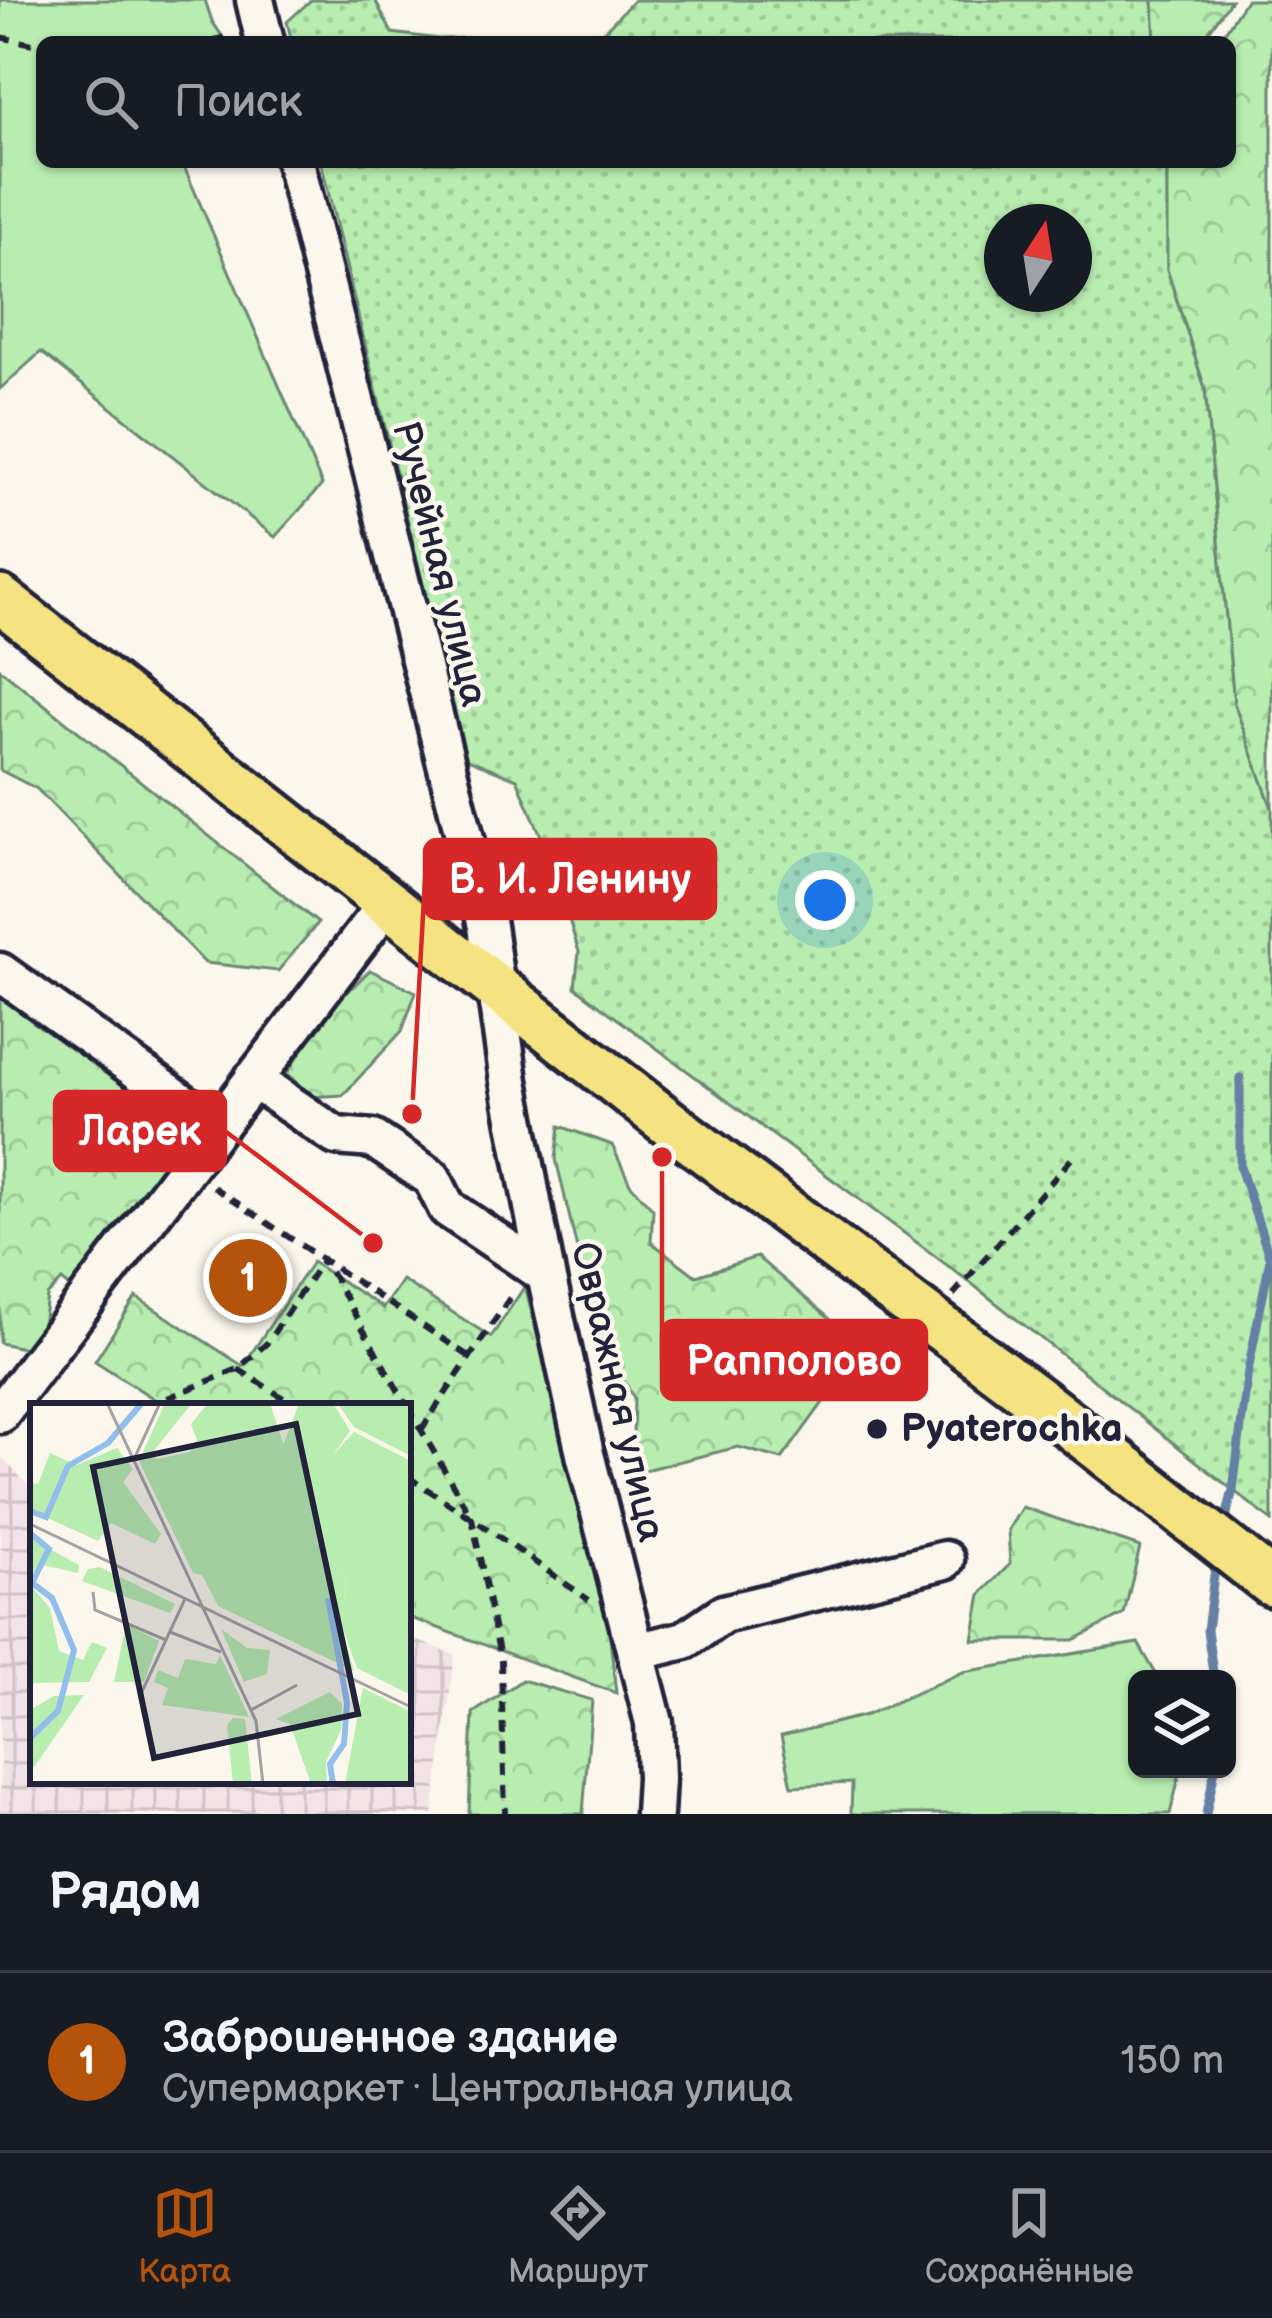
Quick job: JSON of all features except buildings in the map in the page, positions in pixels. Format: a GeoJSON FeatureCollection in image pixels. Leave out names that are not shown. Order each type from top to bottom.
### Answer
{"type":"FeatureCollection","features":[{"type":"Feature","properties":{"kind":"main road"},"geometry":{"type":"LineString","coordinates":[[0,599],[679,1131],[1272,1583]]}},
{"type":"Feature","properties":{"kind":"street"},"geometry":{"type":"LineString","coordinates":[[257,1],[265,36]]}},
{"type":"Feature","properties":{"kind":"street","name":"Ручейная улица"},"geometry":{"type":"LineString","coordinates":[[298,168],[487,926],[497,988]]}},
{"type":"Feature","properties":{"kind":"street"},"geometry":{"type":"LineString","coordinates":[[24,1402],[185,1168],[388,902]]}},
{"type":"Feature","properties":{"kind":"street"},"geometry":{"type":"LineString","coordinates":[[0,972],[217,1127]]}},
{"type":"Feature","properties":{"kind":"street","name":"Овражная улица"},"geometry":{"type":"LineString","coordinates":[[497,988],[539,1270],[654,1723],[654,1814]]}},
{"type":"Feature","properties":{"kind":"street"},"geometry":{"type":"LineString","coordinates":[[253,1079],[337,1136],[373,1138],[432,1178],[447,1208],[539,1270]]}},
{"type":"Feature","properties":{"kind":"street"},"geometry":{"type":"LineString","coordinates":[[633,1640],[685,1640],[723,1614],[945,1560]]}},
{"type":"Feature","properties":{"kind":"path"},"geometry":{"type":"LineString","coordinates":[[0,37],[36,45]]}},
{"type":"Feature","properties":{"kind":"path"},"geometry":{"type":"LineString","coordinates":[[931,1320],[1072,1158]]}},
{"type":"Feature","properties":{"kind":"path"},"geometry":{"type":"LineString","coordinates":[[185,1168],[470,1357]]}},
{"type":"Feature","properties":{"kind":"path"},"geometry":{"type":"LineString","coordinates":[[155,1403],[238,1369],[267,1342],[323,1259]]}},
{"type":"Feature","properties":{"kind":"path"},"geometry":{"type":"LineString","coordinates":[[323,1259],[406,1403]]}},
{"type":"Feature","properties":{"kind":"path"},"geometry":{"type":"LineString","coordinates":[[421,1430],[470,1357],[539,1270]]}},
{"type":"Feature","properties":{"kind":"path"},"geometry":{"type":"LineString","coordinates":[[238,1369],[291,1403]]}},
{"type":"Feature","properties":{"kind":"path"},"geometry":{"type":"LineString","coordinates":[[411,1412],[472,1518],[501,1662],[505,1814]]}},
{"type":"Feature","properties":{"kind":"path"},"geometry":{"type":"LineString","coordinates":[[411,1479],[472,1518],[633,1640]]}},
{"type":"Feature","properties":{"kind":"shaded area"},"geometry":{"type":"Polygon","coordinates":[[[0,1456],[30,1487],[30,1784],[411,1784],[411,1638],[455,1655],[433,1814],[0,1814],[0,1456]]]}},
{"type":"Feature","properties":{"kind":"green space"},"geometry":{"type":"Polygon","coordinates":[[[0,0],[205,0],[222,36],[36,36],[36,168],[185,168],[322,485],[275,537],[41,352],[0,389],[0,0]]]}},
{"type":"Feature","properties":{"kind":"green space"},"geometry":{"type":"Polygon","coordinates":[[[311,0],[375,0],[392,33],[416,36],[290,36],[287,22],[311,0]]]}},
{"type":"Feature","properties":{"kind":"green space"},"geometry":{"type":"Polygon","coordinates":[[[634,0],[1153,0],[1155,36],[509,36],[603,32],[634,0]]]}},
{"type":"Feature","properties":{"kind":"green space"},"geometry":{"type":"Polygon","coordinates":[[[1153,0],[1231,0],[1205,36],[1155,36],[1153,0]]]}},
{"type":"Feature","properties":{"kind":"green space"},"geometry":{"type":"Polygon","coordinates":[[[1246,0],[1272,0],[1272,808],[1234,703],[1205,388],[1167,269],[1167,168],[1236,168],[1236,36],[1222,36],[1246,0]]]}},
{"type":"Feature","properties":{"kind":"green space"},"geometry":{"type":"Polygon","coordinates":[[[322,168],[1167,168],[1167,269],[1205,388],[1234,703],[1272,808],[1272,1521],[967,1280],[575,987],[579,952],[549,855],[517,779],[465,758],[322,168]]]}},
{"type":"Feature","properties":{"kind":"green space"},"geometry":{"type":"Polygon","coordinates":[[[0,669],[318,923],[278,971],[205,963],[37,789],[0,770],[0,669]]]}},
{"type":"Feature","properties":{"kind":"green space"},"geometry":{"type":"Polygon","coordinates":[[[370,970],[416,992],[402,1031],[343,1095],[310,1097],[287,1073],[326,1013],[370,970]]]}},
{"type":"Feature","properties":{"kind":"green space"},"geometry":{"type":"Polygon","coordinates":[[[0,983],[163,1094],[175,1122],[171,1157],[95,1253],[96,1268],[77,1293],[62,1281],[47,1296],[43,1326],[32,1350],[0,1343],[0,983]]]}},
{"type":"Feature","properties":{"kind":"green space"},"geometry":{"type":"Polygon","coordinates":[[[560,1126],[612,1145],[630,1184],[653,1209],[651,1242],[696,1276],[757,1257],[830,1319],[825,1400],[782,1459],[738,1447],[632,1473],[634,1398],[598,1339],[556,1159],[560,1126]]]}},
{"type":"Feature","properties":{"kind":"green space"},"geometry":{"type":"Polygon","coordinates":[[[312,1262],[383,1308],[402,1280],[491,1337],[525,1286],[609,1628],[616,1693],[411,1618],[411,1403],[160,1403],[95,1361],[136,1297],[243,1366],[312,1262]]]}},
{"type":"Feature","properties":{"kind":"green space"},"geometry":{"type":"Polygon","coordinates":[[[1022,1507],[1140,1547],[1124,1614],[1074,1640],[973,1640],[981,1594],[1010,1564],[1008,1530],[1022,1507]]]}},
{"type":"Feature","properties":{"kind":"green space"},"geometry":{"type":"Polygon","coordinates":[[[1138,1643],[1154,1670],[1128,1670],[1128,1778],[1179,1778],[1170,1814],[851,1814],[852,1783],[792,1786],[781,1736],[866,1715],[963,1672],[1138,1643]]]}},
{"type":"Feature","properties":{"kind":"green space"},"geometry":{"type":"Polygon","coordinates":[[[522,1680],[592,1700],[583,1814],[469,1814],[473,1713],[522,1680]]]}},
{"type":"Feature","properties":{"kind":"waterway"},"geometry":{"type":"LineString","coordinates":[[1224,1526],[1270,1259],[1240,1167],[1240,1078]]}},
{"type":"Feature","properties":{"kind":"waterway"},"geometry":{"type":"LineString","coordinates":[[1213,1670],[1207,1630],[1216,1560]]}},
{"type":"Feature","properties":{"kind":"waterway"},"geometry":{"type":"LineString","coordinates":[[1206,1814],[1213,1778]]}},
{"type":"Feature","properties":{"kind":"place","name":"В. И. Ленину"},"geometry":{"type":"Point","coordinates":[412,1114]}},
{"type":"Feature","properties":{"kind":"place","name":"Рапполово"},"geometry":{"type":"Point","coordinates":[662,1157]}},
{"type":"Feature","properties":{"kind":"place","name":"Ларек"},"geometry":{"type":"Point","coordinates":[373,1243]}},
{"type":"Feature","properties":{"kind":"place","name":"Заброшенное здание"},"geometry":{"type":"Point","coordinates":[248,1278]}},
{"type":"Feature","properties":{"kind":"place","name":"Pyaterochka"},"geometry":{"type":"Point","coordinates":[877,1429]}}]}
